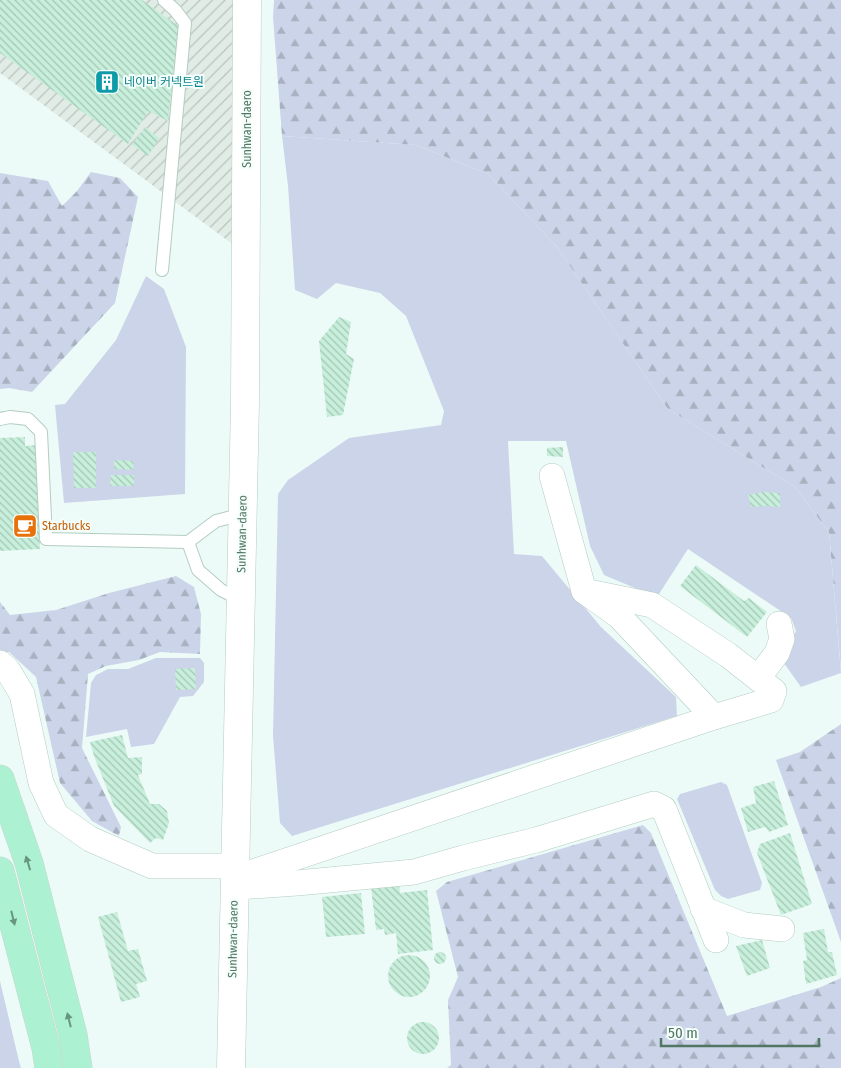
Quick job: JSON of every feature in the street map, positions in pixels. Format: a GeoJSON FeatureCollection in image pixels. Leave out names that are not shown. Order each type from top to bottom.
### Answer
{"type":"FeatureCollection","features":[{"type":"Feature","properties":{"kind":"highway"},"geometry":{"type":"LineString","coordinates":[[0,779],[29,863],[73,1035],[78,1068]]}},
{"type":"Feature","properties":{"kind":"highway"},"geometry":{"type":"LineString","coordinates":[[0,871],[46,1048],[49,1068]]}},
{"type":"Feature","properties":{"kind":"street","name":"Sunhwan-daero"},"geometry":{"type":"LineString","coordinates":[[231,1068],[246,303],[247,0]]}},
{"type":"Feature","properties":{"kind":"street"},"geometry":{"type":"LineString","coordinates":[[552,476],[584,591],[618,616],[714,717]]}},
{"type":"Feature","properties":{"kind":"street"},"geometry":{"type":"LineString","coordinates":[[235,877],[714,717],[771,700],[774,691],[758,678],[728,655],[652,604],[584,591]]}},
{"type":"Feature","properties":{"kind":"street"},"geometry":{"type":"LineString","coordinates":[[758,678],[776,653],[782,639],[779,624]]}},
{"type":"Feature","properties":{"kind":"street"},"geometry":{"type":"LineString","coordinates":[[0,663],[7,669],[22,694],[41,783],[56,815],[90,839],[152,866],[235,877],[304,882],[414,872],[536,840],[654,804],[664,809],[716,940]]}},
{"type":"Feature","properties":{"kind":"street"},"geometry":{"type":"LineString","coordinates":[[703,909],[744,925],[782,929]]}},
{"type":"Feature","properties":{"kind":"lane"},"geometry":{"type":"LineString","coordinates":[[162,270],[184,23],[175,10],[164,0]]}},
{"type":"Feature","properties":{"kind":"lane"},"geometry":{"type":"LineString","coordinates":[[0,419],[10,417],[28,419],[41,432],[46,539],[188,542],[216,520],[242,514]]}},
{"type":"Feature","properties":{"kind":"lane"},"geometry":{"type":"LineString","coordinates":[[188,542],[198,570],[221,590],[241,600]]}},
{"type":"Feature","properties":{"kind":"shaded area"},"geometry":{"type":"Polygon","coordinates":[[[0,0],[247,0],[246,254],[0,73],[0,0]]]}},
{"type":"Feature","properties":{"kind":"green space"},"geometry":{"type":"Polygon","coordinates":[[[274,0],[841,0],[841,671],[829,532],[795,487],[668,409],[557,247],[488,174],[416,145],[282,136],[273,17],[274,0]]]}},
{"type":"Feature","properties":{"kind":"green space"},"geometry":{"type":"Polygon","coordinates":[[[282,136],[416,145],[488,174],[557,247],[668,409],[795,487],[829,532],[841,673],[801,687],[781,659],[796,631],[791,618],[688,549],[659,594],[649,594],[604,575],[590,546],[566,441],[508,441],[514,554],[542,556],[601,627],[676,697],[677,716],[292,836],[280,823],[273,736],[278,494],[288,480],[349,438],[441,425],[444,411],[406,316],[380,293],[336,283],[317,299],[295,290],[288,186],[282,136]]]}},
{"type":"Feature","properties":{"kind":"green space"},"geometry":{"type":"Polygon","coordinates":[[[91,172],[120,178],[138,197],[115,303],[32,392],[9,388],[0,389],[0,173],[48,181],[62,206],[77,191],[91,172]]]}},
{"type":"Feature","properties":{"kind":"green space"},"geometry":{"type":"Polygon","coordinates":[[[146,276],[164,289],[186,347],[185,494],[64,503],[55,405],[65,404],[116,340],[146,276]]]}},
{"type":"Feature","properties":{"kind":"green space"},"geometry":{"type":"Polygon","coordinates":[[[176,576],[194,587],[201,614],[200,654],[160,652],[139,660],[106,666],[88,674],[82,748],[121,827],[119,836],[92,821],[60,783],[36,677],[9,652],[0,652],[0,602],[10,615],[56,610],[109,593],[176,576]]]}},
{"type":"Feature","properties":{"kind":"green space"},"geometry":{"type":"Polygon","coordinates":[[[156,658],[200,658],[204,663],[204,682],[193,696],[180,697],[154,744],[131,747],[127,729],[86,737],[91,683],[96,675],[108,669],[128,669],[156,658]]]}},
{"type":"Feature","properties":{"kind":"green space"},"geometry":{"type":"Polygon","coordinates":[[[841,724],[841,942],[776,760],[800,752],[841,724]]]}},
{"type":"Feature","properties":{"kind":"green space"},"geometry":{"type":"Polygon","coordinates":[[[721,782],[727,785],[762,883],[760,890],[728,899],[721,896],[715,890],[677,799],[680,794],[721,782]]]}},
{"type":"Feature","properties":{"kind":"green space"},"geometry":{"type":"Polygon","coordinates":[[[643,825],[651,833],[727,1016],[821,987],[841,978],[841,1068],[447,1068],[451,1065],[448,1000],[458,977],[436,891],[447,882],[643,825]]]}},
{"type":"Feature","properties":{"kind":"green space"},"geometry":{"type":"Polygon","coordinates":[[[0,981],[19,1061],[21,1068],[0,1068],[0,981]]]}},
{"type":"Feature","properties":{"kind":"building","name":"네이버 커넥트원"},"geometry":{"type":"Polygon","coordinates":[[[0,0],[142,0],[178,26],[168,121],[148,111],[128,144],[0,53],[0,0]]]}},
{"type":"Feature","properties":{"kind":"building"},"geometry":{"type":"Polygon","coordinates":[[[145,127],[159,138],[148,156],[132,145],[145,127]]]}},
{"type":"Feature","properties":{"kind":"building"},"geometry":{"type":"Polygon","coordinates":[[[339,317],[351,322],[346,354],[354,359],[343,415],[327,417],[319,341],[339,317]]]}},
{"type":"Feature","properties":{"kind":"building"},"geometry":{"type":"Polygon","coordinates":[[[25,437],[25,446],[36,445],[40,549],[0,551],[0,438],[25,437]]]}},
{"type":"Feature","properties":{"kind":"building"},"geometry":{"type":"Polygon","coordinates":[[[563,447],[563,457],[547,456],[547,448],[563,447]]]}},
{"type":"Feature","properties":{"kind":"building"},"geometry":{"type":"Polygon","coordinates":[[[73,452],[96,452],[96,488],[74,488],[73,452]]]}},
{"type":"Feature","properties":{"kind":"building"},"geometry":{"type":"Polygon","coordinates":[[[114,460],[134,461],[133,470],[114,469],[114,460]]]}},
{"type":"Feature","properties":{"kind":"building"},"geometry":{"type":"Polygon","coordinates":[[[111,475],[134,475],[134,486],[110,486],[111,475]]]}},
{"type":"Feature","properties":{"kind":"building"},"geometry":{"type":"Polygon","coordinates":[[[763,492],[780,493],[780,507],[751,507],[748,495],[763,492]]]}},
{"type":"Feature","properties":{"kind":"building"},"geometry":{"type":"Polygon","coordinates":[[[696,565],[744,601],[749,598],[767,612],[747,637],[680,586],[696,565]]]}},
{"type":"Feature","properties":{"kind":"building"},"geometry":{"type":"Polygon","coordinates":[[[195,668],[196,689],[176,690],[175,669],[195,668]]]}},
{"type":"Feature","properties":{"kind":"building"},"geometry":{"type":"Polygon","coordinates":[[[122,735],[128,758],[142,757],[142,774],[138,775],[150,804],[159,804],[167,811],[169,823],[163,840],[156,838],[150,843],[114,806],[94,756],[90,742],[122,735]]]}},
{"type":"Feature","properties":{"kind":"building"},"geometry":{"type":"Polygon","coordinates":[[[774,781],[788,825],[769,832],[765,827],[748,832],[741,808],[756,803],[753,787],[774,781]]]}},
{"type":"Feature","properties":{"kind":"building"},"geometry":{"type":"Polygon","coordinates":[[[790,833],[812,904],[781,915],[757,853],[760,844],[790,833]]]}},
{"type":"Feature","properties":{"kind":"building"},"geometry":{"type":"Polygon","coordinates":[[[399,884],[400,893],[427,890],[433,950],[398,954],[396,933],[385,935],[384,929],[376,930],[371,887],[399,884]]]}},
{"type":"Feature","properties":{"kind":"building"},"geometry":{"type":"Polygon","coordinates":[[[361,893],[365,934],[326,937],[322,897],[361,893]]]}},
{"type":"Feature","properties":{"kind":"building"},"geometry":{"type":"Polygon","coordinates":[[[117,912],[128,951],[138,949],[147,981],[136,984],[140,997],[121,1002],[98,917],[117,912]]]}},
{"type":"Feature","properties":{"kind":"building"},"geometry":{"type":"Polygon","coordinates":[[[824,929],[828,952],[832,952],[837,975],[806,984],[803,961],[807,960],[803,933],[824,929]]]}},
{"type":"Feature","properties":{"kind":"building"},"geometry":{"type":"Polygon","coordinates":[[[762,940],[770,968],[747,976],[736,946],[762,940]]]}},
{"type":"Feature","properties":{"kind":"building"},"geometry":{"type":"Polygon","coordinates":[[[442,952],[445,953],[445,963],[438,964],[435,963],[434,956],[435,953],[442,952]]]}},
{"type":"Feature","properties":{"kind":"building"},"geometry":{"type":"Polygon","coordinates":[[[413,955],[421,958],[427,964],[430,976],[427,988],[421,994],[405,997],[397,994],[391,988],[388,972],[391,964],[397,958],[413,955]]]}},
{"type":"Feature","properties":{"kind":"building"},"geometry":{"type":"Polygon","coordinates":[[[423,1022],[434,1027],[439,1038],[434,1049],[423,1054],[412,1049],[407,1038],[412,1027],[423,1022]]]}},
{"type":"Feature","properties":{"kind":"place","name":"네이버 커넥트원"},"geometry":{"type":"Point","coordinates":[107,82]}},
{"type":"Feature","properties":{"kind":"place","name":"Starbucks"},"geometry":{"type":"Point","coordinates":[25,526]}}]}
